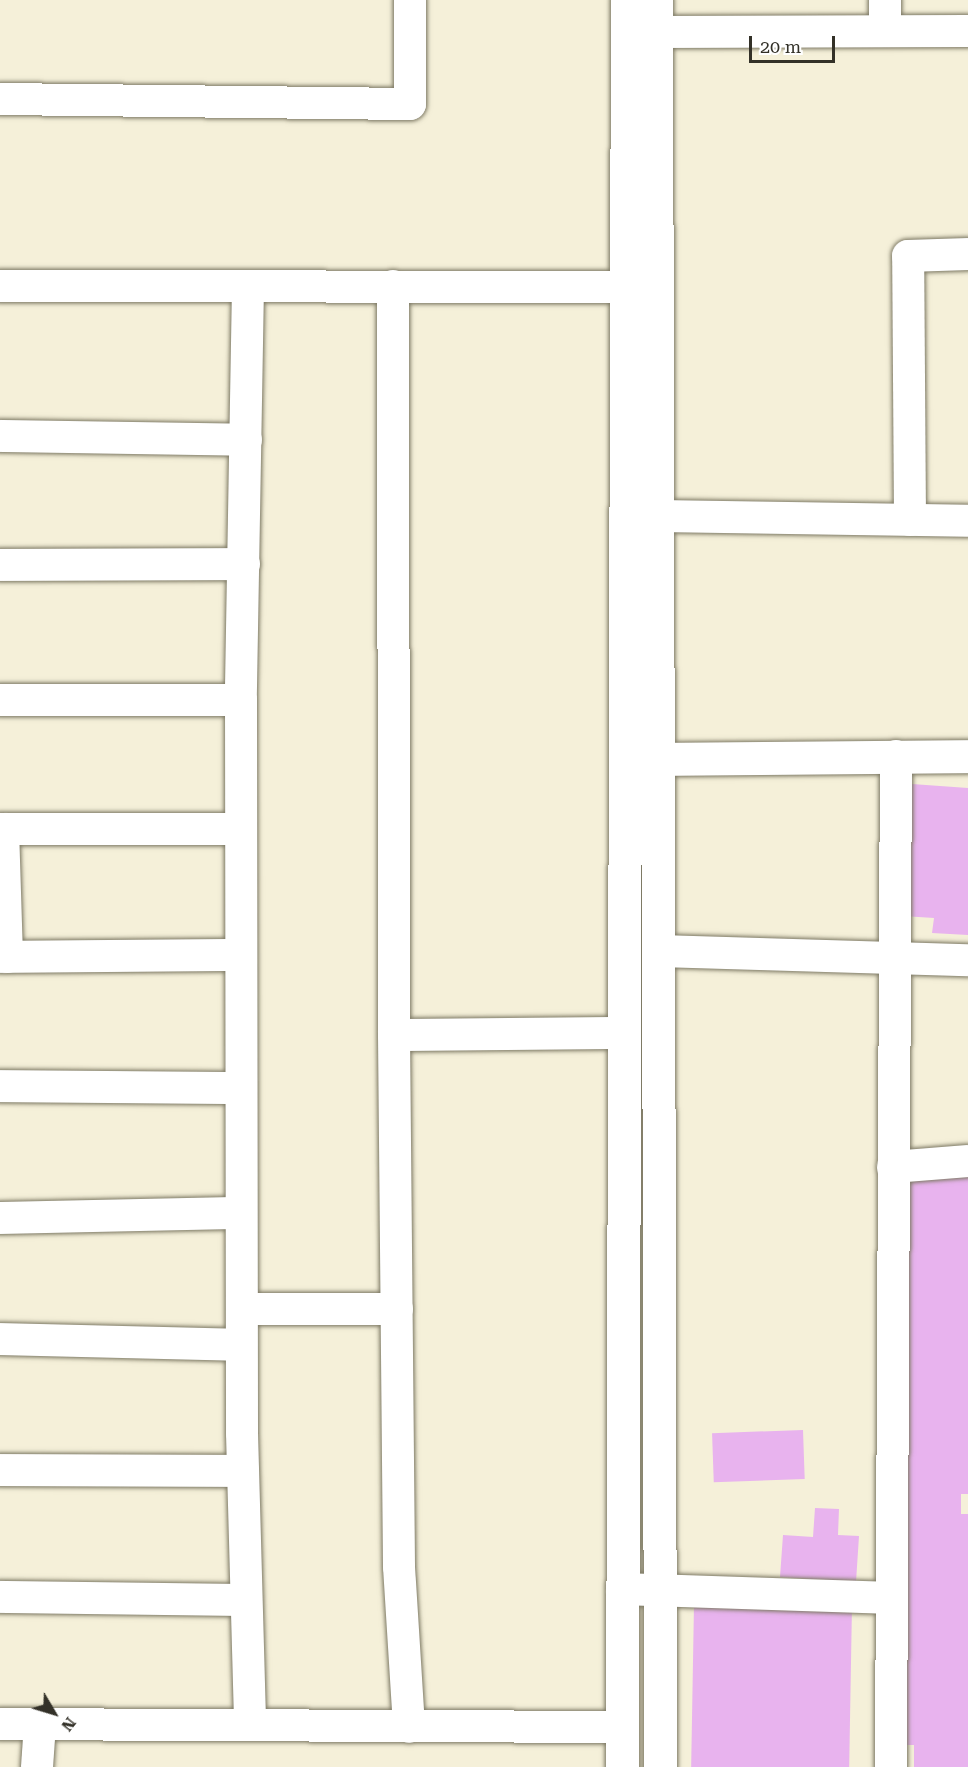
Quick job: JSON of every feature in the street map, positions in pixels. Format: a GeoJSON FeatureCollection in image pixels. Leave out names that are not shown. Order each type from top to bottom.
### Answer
{"type":"FeatureCollection","features":[{"type":"Feature","properties":{"kind":"street"},"geometry":{"type":"LineString","coordinates":[[0,99],[410,104],[410,0]]}},
{"type":"Feature","properties":{"kind":"street"},"geometry":{"type":"LineString","coordinates":[[622,1767],[622,759],[627,0]]}},
{"type":"Feature","properties":{"kind":"street"},"geometry":{"type":"LineString","coordinates":[[656,0],[660,1767]]}},
{"type":"Feature","properties":{"kind":"street"},"geometry":{"type":"LineString","coordinates":[[885,0],[885,31]]}},
{"type":"Feature","properties":{"kind":"street"},"geometry":{"type":"LineString","coordinates":[[656,32],[968,31]]}},
{"type":"Feature","properties":{"kind":"street"},"geometry":{"type":"LineString","coordinates":[[910,520],[908,256],[968,254]]}},
{"type":"Feature","properties":{"kind":"street"},"geometry":{"type":"LineString","coordinates":[[0,286],[625,286]]}},
{"type":"Feature","properties":{"kind":"street"},"geometry":{"type":"LineString","coordinates":[[248,286],[241,829],[241,1213],[243,1472],[250,1725]]}},
{"type":"Feature","properties":{"kind":"street"},"geometry":{"type":"LineString","coordinates":[[393,286],[394,1035],[399,1567],[409,1727]]}},
{"type":"Feature","properties":{"kind":"street"},"geometry":{"type":"LineString","coordinates":[[0,436],[246,440]]}},
{"type":"Feature","properties":{"kind":"street"},"geometry":{"type":"LineString","coordinates":[[658,516],[968,521]]}},
{"type":"Feature","properties":{"kind":"street"},"geometry":{"type":"LineString","coordinates":[[0,565],[244,564]]}},
{"type":"Feature","properties":{"kind":"street"},"geometry":{"type":"LineString","coordinates":[[0,700],[242,700]]}},
{"type":"Feature","properties":{"kind":"street"},"geometry":{"type":"LineString","coordinates":[[891,1767],[896,756]]}},
{"type":"Feature","properties":{"kind":"street"},"geometry":{"type":"LineString","coordinates":[[622,759],[968,756]]}},
{"type":"Feature","properties":{"kind":"street"},"geometry":{"type":"LineString","coordinates":[[241,829],[2,829],[3,957],[241,956]]}},
{"type":"Feature","properties":{"kind":"street"},"geometry":{"type":"LineString","coordinates":[[659,951],[968,960]]}},
{"type":"Feature","properties":{"kind":"street"},"geometry":{"type":"LineString","coordinates":[[394,1035],[622,1033]]}},
{"type":"Feature","properties":{"kind":"street"},"geometry":{"type":"LineString","coordinates":[[0,1086],[241,1088]]}},
{"type":"Feature","properties":{"kind":"street"},"geometry":{"type":"LineString","coordinates":[[893,1167],[968,1161]]}},
{"type":"Feature","properties":{"kind":"street"},"geometry":{"type":"LineString","coordinates":[[0,1218],[241,1213]]}},
{"type":"Feature","properties":{"kind":"street"},"geometry":{"type":"LineString","coordinates":[[242,1309],[397,1309]]}},
{"type":"Feature","properties":{"kind":"street"},"geometry":{"type":"LineString","coordinates":[[0,1339],[242,1345]]}},
{"type":"Feature","properties":{"kind":"street"},"geometry":{"type":"LineString","coordinates":[[0,1470],[243,1472]]}},
{"type":"Feature","properties":{"kind":"street"},"geometry":{"type":"LineString","coordinates":[[622,1589],[892,1598]]}},
{"type":"Feature","properties":{"kind":"street"},"geometry":{"type":"LineString","coordinates":[[0,1597],[246,1600]]}},
{"type":"Feature","properties":{"kind":"street"},"geometry":{"type":"LineString","coordinates":[[0,1724],[622,1727]]}},
{"type":"Feature","properties":{"kind":"street"},"geometry":{"type":"LineString","coordinates":[[37,1767],[40,1724]]}},
{"type":"Feature","properties":{"kind":"building"},"geometry":{"type":"Polygon","coordinates":[[[912,784],[968,788],[968,935],[932,933],[934,918],[903,916],[912,784]]]}},
{"type":"Feature","properties":{"kind":"building"},"geometry":{"type":"Polygon","coordinates":[[[896,1167],[968,1167],[968,1494],[961,1494],[961,1514],[968,1514],[968,1767],[914,1767],[914,1745],[903,1745],[896,1167]]]}},
{"type":"Feature","properties":{"kind":"building"},"geometry":{"type":"Polygon","coordinates":[[[803,1430],[805,1479],[714,1482],[712,1433],[803,1430]]]}},
{"type":"Feature","properties":{"kind":"building"},"geometry":{"type":"Polygon","coordinates":[[[815,1508],[839,1509],[838,1535],[859,1536],[856,1582],[780,1577],[783,1535],[813,1537],[815,1508]]]}},
{"type":"Feature","properties":{"kind":"building"},"geometry":{"type":"Polygon","coordinates":[[[694,1604],[852,1607],[849,1767],[691,1767],[694,1604]]]}}]}
